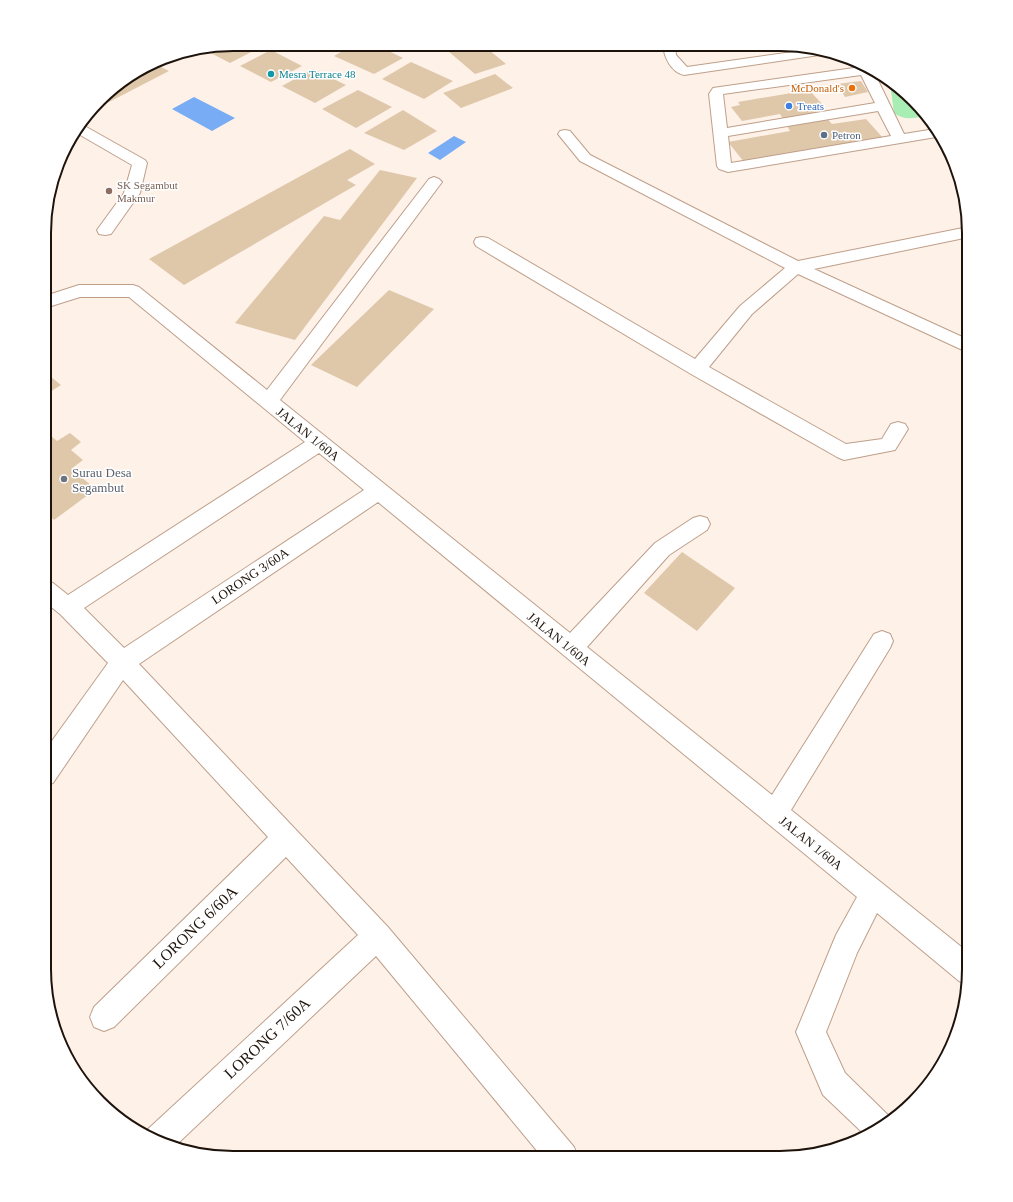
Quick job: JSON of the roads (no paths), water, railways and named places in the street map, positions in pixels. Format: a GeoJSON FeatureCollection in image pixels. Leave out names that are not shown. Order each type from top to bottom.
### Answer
{"type":"FeatureCollection","features":[{"type":"Feature","properties":{"kind":"street"},"geometry":{"type":"LineString","coordinates":[[676,51],[670,56],[684,70],[808,54]]}},
{"type":"Feature","properties":{"kind":"street"},"geometry":{"type":"LineString","coordinates":[[681,51],[700,68]]}},
{"type":"Feature","properties":{"kind":"street"},"geometry":{"type":"LineString","coordinates":[[862,71],[718,91],[716,94],[724,166],[728,168],[899,138],[932,134]]}},
{"type":"Feature","properties":{"kind":"street"},"geometry":{"type":"LineString","coordinates":[[869,74],[899,138]]}},
{"type":"Feature","properties":{"kind":"street"},"geometry":{"type":"LineString","coordinates":[[720,133],[883,106]]}},
{"type":"Feature","properties":{"kind":"street"},"geometry":{"type":"LineString","coordinates":[[83,131],[140,163],[132,193],[104,230]]}},
{"type":"Feature","properties":{"kind":"street"},"geometry":{"type":"LineString","coordinates":[[564,134],[585,158],[796,267],[962,344]]}},
{"type":"Feature","properties":{"kind":"street"},"geometry":{"type":"LineString","coordinates":[[268,402],[434,182]]}},
{"type":"Feature","properties":{"kind":"street"},"geometry":{"type":"LineString","coordinates":[[697,369],[746,310],[796,267],[962,233]]}},
{"type":"Feature","properties":{"kind":"street"},"geometry":{"type":"LineString","coordinates":[[482,242],[697,369],[844,452],[888,445],[898,429]]}},
{"type":"Feature","properties":{"kind":"street","name":"JALAN 1/60A"},"geometry":{"type":"LineString","coordinates":[[51,300],[79,291],[133,291],[962,965]]}},
{"type":"Feature","properties":{"kind":"street"},"geometry":{"type":"LineString","coordinates":[[68,607],[319,443]]}},
{"type":"Feature","properties":{"kind":"street","name":"LORONG 3/60A"},"geometry":{"type":"LineString","coordinates":[[122,662],[378,491]]}},
{"type":"Feature","properties":{"kind":"street"},"geometry":{"type":"LineString","coordinates":[[571,648],[662,549],[700,524]]}},
{"type":"Feature","properties":{"kind":"street"},"geometry":{"type":"LineString","coordinates":[[51,594],[68,607],[122,662],[377,936],[556,1151]]}},
{"type":"Feature","properties":{"kind":"street"},"geometry":{"type":"LineString","coordinates":[[775,813],[882,641]]}},
{"type":"Feature","properties":{"kind":"street"},"geometry":{"type":"LineString","coordinates":[[51,764],[122,662]]}},
{"type":"Feature","properties":{"kind":"street","name":"LORONG 6/60A"},"geometry":{"type":"LineString","coordinates":[[104,1016],[286,838]]}},
{"type":"Feature","properties":{"kind":"street"},"geometry":{"type":"LineString","coordinates":[[873,893],[846,945],[811,1032],[834,1084],[875,1124]]}},
{"type":"Feature","properties":{"kind":"street","name":"LORONG 7/60A"},"geometry":{"type":"LineString","coordinates":[[163,1137],[377,936]]}},
{"type":"Feature","properties":{"kind":"water"},"geometry":{"type":"Polygon","coordinates":[[[194,97],[235,118],[212,131],[172,109],[194,97]]]}},
{"type":"Feature","properties":{"kind":"water"},"geometry":{"type":"Polygon","coordinates":[[[454,136],[466,142],[440,160],[428,153],[454,136]]]}},
{"type":"Feature","properties":{"kind":"place","name":"Mesra Terrace 48"},"geometry":{"type":"Point","coordinates":[271,74]}},
{"type":"Feature","properties":{"kind":"place","name":"McDonald's"},"geometry":{"type":"Point","coordinates":[852,88]}},
{"type":"Feature","properties":{"kind":"place","name":"Treats"},"geometry":{"type":"Point","coordinates":[789,106]}},
{"type":"Feature","properties":{"kind":"place","name":"Petron"},"geometry":{"type":"Point","coordinates":[824,135]}},
{"type":"Feature","properties":{"kind":"place","name":"SK Segambut Makmur"},"geometry":{"type":"Point","coordinates":[109,191]}},
{"type":"Feature","properties":{"kind":"place","name":"Surau Desa Segambut"},"geometry":{"type":"Point","coordinates":[64,479]}}]}
